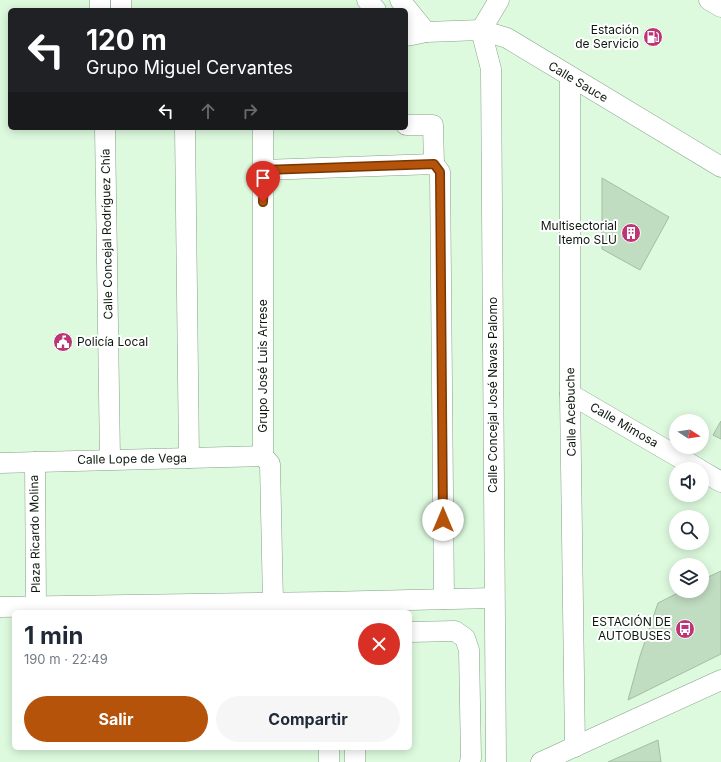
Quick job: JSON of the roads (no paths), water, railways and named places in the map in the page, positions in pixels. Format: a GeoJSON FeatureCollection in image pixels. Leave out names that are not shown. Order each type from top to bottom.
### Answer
{"type":"FeatureCollection","features":[{"type":"Feature","properties":{"kind":"street"},"geometry":{"type":"LineString","coordinates":[[367,0],[374,8]]}},
{"type":"Feature","properties":{"kind":"street"},"geometry":{"type":"LineString","coordinates":[[400,0],[406,8]]}},
{"type":"Feature","properties":{"kind":"street"},"geometry":{"type":"LineString","coordinates":[[481,30],[499,0]]}},
{"type":"Feature","properties":{"kind":"street"},"geometry":{"type":"LineString","coordinates":[[709,0],[721,7]]}},
{"type":"Feature","properties":{"kind":"street"},"geometry":{"type":"LineString","coordinates":[[408,10],[426,32],[408,36]]}},
{"type":"Feature","properties":{"kind":"street","name":"Calle Sauce"},"geometry":{"type":"LineString","coordinates":[[426,32],[481,30],[507,38],[721,167]]}},
{"type":"Feature","properties":{"kind":"street","name":"Calle Concejal José Navas Palomo"},"geometry":{"type":"LineString","coordinates":[[481,30],[490,69],[496,762]]}},
{"type":"Feature","properties":{"kind":"street","name":"Calle Acebuche"},"geometry":{"type":"LineString","coordinates":[[570,77],[570,394],[575,747]]}},
{"type":"Feature","properties":{"kind":"street"},"geometry":{"type":"LineString","coordinates":[[408,125],[433,125],[434,164],[440,172],[444,599]]}},
{"type":"Feature","properties":{"kind":"street","name":"Calle Concejal Rodríguez Chía"},"geometry":{"type":"LineString","coordinates":[[105,130],[110,459]]}},
{"type":"Feature","properties":{"kind":"street"},"geometry":{"type":"LineString","coordinates":[[185,130],[189,458]]}},
{"type":"Feature","properties":{"kind":"street","name":"Grupo José Luis Arrese"},"geometry":{"type":"LineString","coordinates":[[263,130],[263,456],[270,464],[272,602]]}},
{"type":"Feature","properties":{"kind":"street"},"geometry":{"type":"LineString","coordinates":[[264,170],[434,164]]}},
{"type":"Feature","properties":{"kind":"street","name":"Calle Mimosa"},"geometry":{"type":"LineString","coordinates":[[570,394],[687,462]]}},
{"type":"Feature","properties":{"kind":"street","name":"Calle Lope de Vega"},"geometry":{"type":"LineString","coordinates":[[0,463],[263,456]]}},
{"type":"Feature","properties":{"kind":"street","name":"Plaza Ricardo Molina"},"geometry":{"type":"LineString","coordinates":[[35,462],[36,606]]}},
{"type":"Feature","properties":{"kind":"street"},"geometry":{"type":"LineString","coordinates":[[709,475],[721,482]]}},
{"type":"Feature","properties":{"kind":"street"},"geometry":{"type":"LineString","coordinates":[[0,607],[272,602],[326,607],[444,599],[494,598]]}},
{"type":"Feature","properties":{"kind":"street"},"geometry":{"type":"LineString","coordinates":[[412,632],[455,631],[465,638],[469,650],[470,762]]}},
{"type":"Feature","properties":{"kind":"street"},"geometry":{"type":"LineString","coordinates":[[541,762],[721,680]]}},
{"type":"Feature","properties":{"kind":"street"},"geometry":{"type":"LineString","coordinates":[[329,750],[329,762]]}},
{"type":"Feature","properties":{"kind":"street"},"geometry":{"type":"LineString","coordinates":[[354,750],[355,762]]}},
{"type":"Feature","properties":{"kind":"place","name":"Estación de Servicio"},"geometry":{"type":"Point","coordinates":[653,37]}},
{"type":"Feature","properties":{"kind":"place","name":"Multisectorial Itemo SLU"},"geometry":{"type":"Point","coordinates":[631,233]}},
{"type":"Feature","properties":{"kind":"place","name":"Policía Local"},"geometry":{"type":"Point","coordinates":[63,342]}},
{"type":"Feature","properties":{"kind":"place","name":"ESTACIÓN DE AUTOBUSES"},"geometry":{"type":"Point","coordinates":[685,629]}}]}
